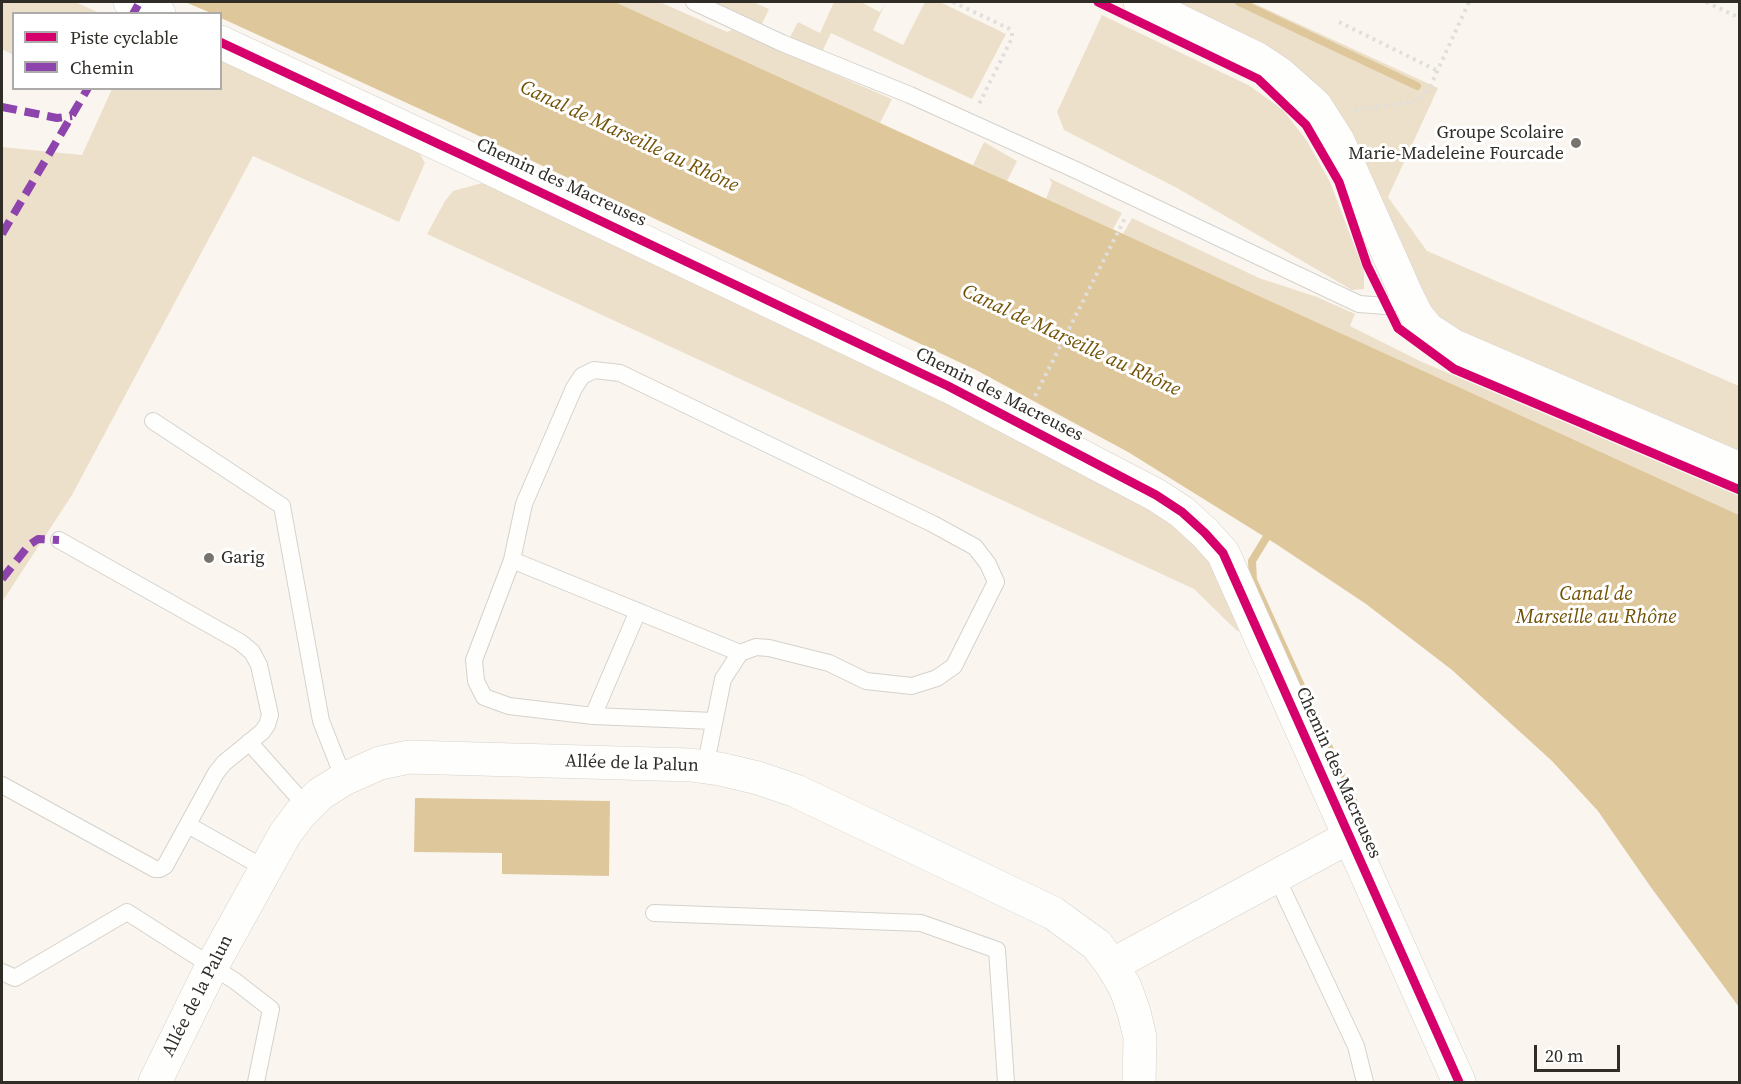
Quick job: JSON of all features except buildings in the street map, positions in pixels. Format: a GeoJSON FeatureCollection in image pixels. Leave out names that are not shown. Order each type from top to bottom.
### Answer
{"type":"FeatureCollection","features":[{"type":"Feature","properties":{"kind":"street"},"geometry":{"type":"LineString","coordinates":[[130,2],[154,12]]}},
{"type":"Feature","properties":{"kind":"street"},"geometry":{"type":"LineString","coordinates":[[1140,2],[1257,58],[1280,74],[1315,105],[1349,161],[1408,298],[1428,329],[1454,346],[1740,469]]}},
{"type":"Feature","properties":{"kind":"street","name":"Chemin des Macreuses"},"geometry":{"type":"LineString","coordinates":[[222,43],[948,386],[1156,495],[1182,512],[1223,553],[1459,1083]]}},
{"type":"Feature","properties":{"kind":"street","name":"Allée de la Palun"},"geometry":{"type":"LineString","coordinates":[[155,1083],[212,966],[285,834],[320,794],[344,779],[380,764],[409,757],[705,767],[758,778],[796,791],[1053,913],[1096,945],[1112,965],[1125,987],[1136,1020],[1140,1037],[1139,1083]]}},
{"type":"Feature","properties":{"kind":"street"},"geometry":{"type":"LineString","coordinates":[[1112,965],[1349,837]]}},
{"type":"Feature","properties":{"kind":"lane"},"geometry":{"type":"LineString","coordinates":[[693,2],[782,43],[970,122],[1359,304],[1386,306],[1408,298]]}},
{"type":"Feature","properties":{"kind":"lane"},"geometry":{"type":"LineString","coordinates":[[705,767],[723,679],[740,653],[756,647],[769,648],[829,663],[866,681],[912,686],[937,678],[954,666],[996,582],[988,564],[975,547],[933,524],[620,373],[594,370],[582,376],[574,388],[524,504],[512,560],[474,660],[476,681],[484,697],[509,706],[593,716],[714,721]]}},
{"type":"Feature","properties":{"kind":"lane"},"geometry":{"type":"LineString","coordinates":[[153,421],[282,506],[321,721],[344,779]]}},
{"type":"Feature","properties":{"kind":"lane"},"geometry":{"type":"LineString","coordinates":[[2,785],[155,869],[165,866],[216,773],[224,763],[262,732],[270,715],[259,665],[252,652],[240,642],[59,540]]}},
{"type":"Feature","properties":{"kind":"lane"},"geometry":{"type":"LineString","coordinates":[[512,560],[740,653]]}},
{"type":"Feature","properties":{"kind":"lane"},"geometry":{"type":"LineString","coordinates":[[593,716],[638,611]]}},
{"type":"Feature","properties":{"kind":"lane"},"geometry":{"type":"LineString","coordinates":[[249,742],[307,807]]}},
{"type":"Feature","properties":{"kind":"lane"},"geometry":{"type":"LineString","coordinates":[[188,825],[266,869]]}},
{"type":"Feature","properties":{"kind":"lane"},"geometry":{"type":"LineString","coordinates":[[1276,876],[1356,1046],[1365,1083]]}},
{"type":"Feature","properties":{"kind":"lane"},"geometry":{"type":"LineString","coordinates":[[2,972],[15,978],[127,912],[236,981],[271,1010],[256,1083]]}},
{"type":"Feature","properties":{"kind":"lane"},"geometry":{"type":"LineString","coordinates":[[654,913],[921,923],[997,950],[1006,1083]]}},
{"type":"Feature","properties":{"kind":"path"},"geometry":{"type":"LineString","coordinates":[[953,2],[1012,32],[1012,38],[970,122]]}},
{"type":"Feature","properties":{"kind":"path"},"geometry":{"type":"LineString","coordinates":[[1346,112],[1362,107],[1411,102],[1420,98],[1429,89],[1470,2]]}},
{"type":"Feature","properties":{"kind":"path"},"geometry":{"type":"LineString","coordinates":[[1706,2],[1740,18]]}},
{"type":"Feature","properties":{"kind":"path"},"geometry":{"type":"LineString","coordinates":[[1339,22],[1438,70]]}},
{"type":"Feature","properties":{"kind":"path"},"geometry":{"type":"LineString","coordinates":[[1032,402],[1124,221]]}},
{"type":"Feature","properties":{"kind":"shaded area"},"geometry":{"type":"Polygon","coordinates":[[[2,2],[75,2],[98,12],[12,12],[12,54],[2,49],[2,2]]]}},
{"type":"Feature","properties":{"kind":"shaded area"},"geometry":{"type":"Polygon","coordinates":[[[615,2],[660,2],[727,32],[732,30],[892,99],[880,123],[615,2]]]}},
{"type":"Feature","properties":{"kind":"shaded area"},"geometry":{"type":"Polygon","coordinates":[[[710,2],[753,2],[769,9],[761,26],[710,2]]]}},
{"type":"Feature","properties":{"kind":"shaded area"},"geometry":{"type":"Polygon","coordinates":[[[834,2],[861,2],[880,12],[886,2],[873,30],[903,45],[925,2],[940,2],[1006,34],[972,99],[831,33],[822,52],[790,37],[798,22],[820,33],[834,2]]]}},
{"type":"Feature","properties":{"kind":"shaded area"},"geometry":{"type":"Polygon","coordinates":[[[1164,2],[1251,2],[1438,88],[1388,197],[1427,251],[1739,386],[1739,457],[1435,321],[1347,132],[1164,2]]]}},
{"type":"Feature","properties":{"kind":"shaded area"},"geometry":{"type":"Polygon","coordinates":[[[1102,15],[1250,86],[1283,110],[1307,141],[1330,182],[1364,271],[1364,289],[1352,290],[1177,188],[1064,130],[1057,112],[1102,15]]]}},
{"type":"Feature","properties":{"kind":"shaded area"},"geometry":{"type":"Polygon","coordinates":[[[222,60],[418,151],[425,163],[399,222],[253,156],[72,495],[2,602],[2,147],[82,155],[112,90],[222,90],[222,60]]]}},
{"type":"Feature","properties":{"kind":"shaded area"},"geometry":{"type":"Polygon","coordinates":[[[984,142],[1017,161],[1007,181],[973,165],[984,142]]]}},
{"type":"Feature","properties":{"kind":"shaded area"},"geometry":{"type":"Polygon","coordinates":[[[1049,178],[1122,213],[1113,229],[1046,199],[1052,183],[1049,178]]]}},
{"type":"Feature","properties":{"kind":"shaded area"},"geometry":{"type":"Polygon","coordinates":[[[482,183],[504,187],[1094,476],[1159,514],[1203,548],[1244,629],[1237,631],[1194,589],[427,234],[453,191],[482,183]]]}},
{"type":"Feature","properties":{"kind":"shaded area"},"geometry":{"type":"Polygon","coordinates":[[[1132,218],[1259,278],[1317,297],[1355,314],[1350,326],[1422,362],[1739,496],[1739,515],[1123,234],[1132,218]]]}},
{"type":"Feature","properties":{"kind":"water","name":"Canal de Marseille au Rhône"},"geometry":{"type":"Polygon","coordinates":[[[185,2],[615,2],[1739,515],[1739,1007],[1598,811],[1552,761],[1452,670],[1366,604],[1276,544],[1128,452],[976,370],[479,136],[222,18],[222,12],[209,12],[185,2]]]}},
{"type":"Feature","properties":{"kind":"water"},"geometry":{"type":"Polygon","coordinates":[[[415,798],[610,801],[609,876],[502,874],[502,853],[414,852],[415,798]]]}},
{"type":"Feature","properties":{"kind":"waterway"},"geometry":{"type":"LineString","coordinates":[[1239,2],[1417,86]]}},
{"type":"Feature","properties":{"kind":"waterway"},"geometry":{"type":"LineString","coordinates":[[1271,530],[1252,561],[1253,580],[1354,803]]}},
{"type":"Feature","properties":{"kind":"marked path"},"geometry":{"type":"LineString","coordinates":[[134,12],[138,5]]}},
{"type":"Feature","properties":{"kind":"marked path"},"geometry":{"type":"LineString","coordinates":[[2,234],[87,90]]}},
{"type":"Feature","properties":{"kind":"marked path"},"geometry":{"type":"LineString","coordinates":[[2,107],[57,118],[72,116]]}},
{"type":"Feature","properties":{"kind":"marked path"},"geometry":{"type":"LineString","coordinates":[[2,579],[29,545],[38,539],[59,540]]}},
{"type":"Feature","properties":{"kind":"cycle path"},"geometry":{"type":"LineString","coordinates":[[1098,2],[1258,79],[1306,125],[1339,182],[1367,265],[1398,328],[1454,369],[1740,490]]}},
{"type":"Feature","properties":{"kind":"cycle path"},"geometry":{"type":"LineString","coordinates":[[222,43],[948,386],[1156,495],[1182,512],[1223,553],[1459,1082]]}},
{"type":"Feature","properties":{"kind":"place","name":"Groupe Scolaire Marie-Madeleine Fourcade"},"geometry":{"type":"Point","coordinates":[1576,143]}},
{"type":"Feature","properties":{"kind":"place","name":"Garig"},"geometry":{"type":"Point","coordinates":[209,558]}}]}
